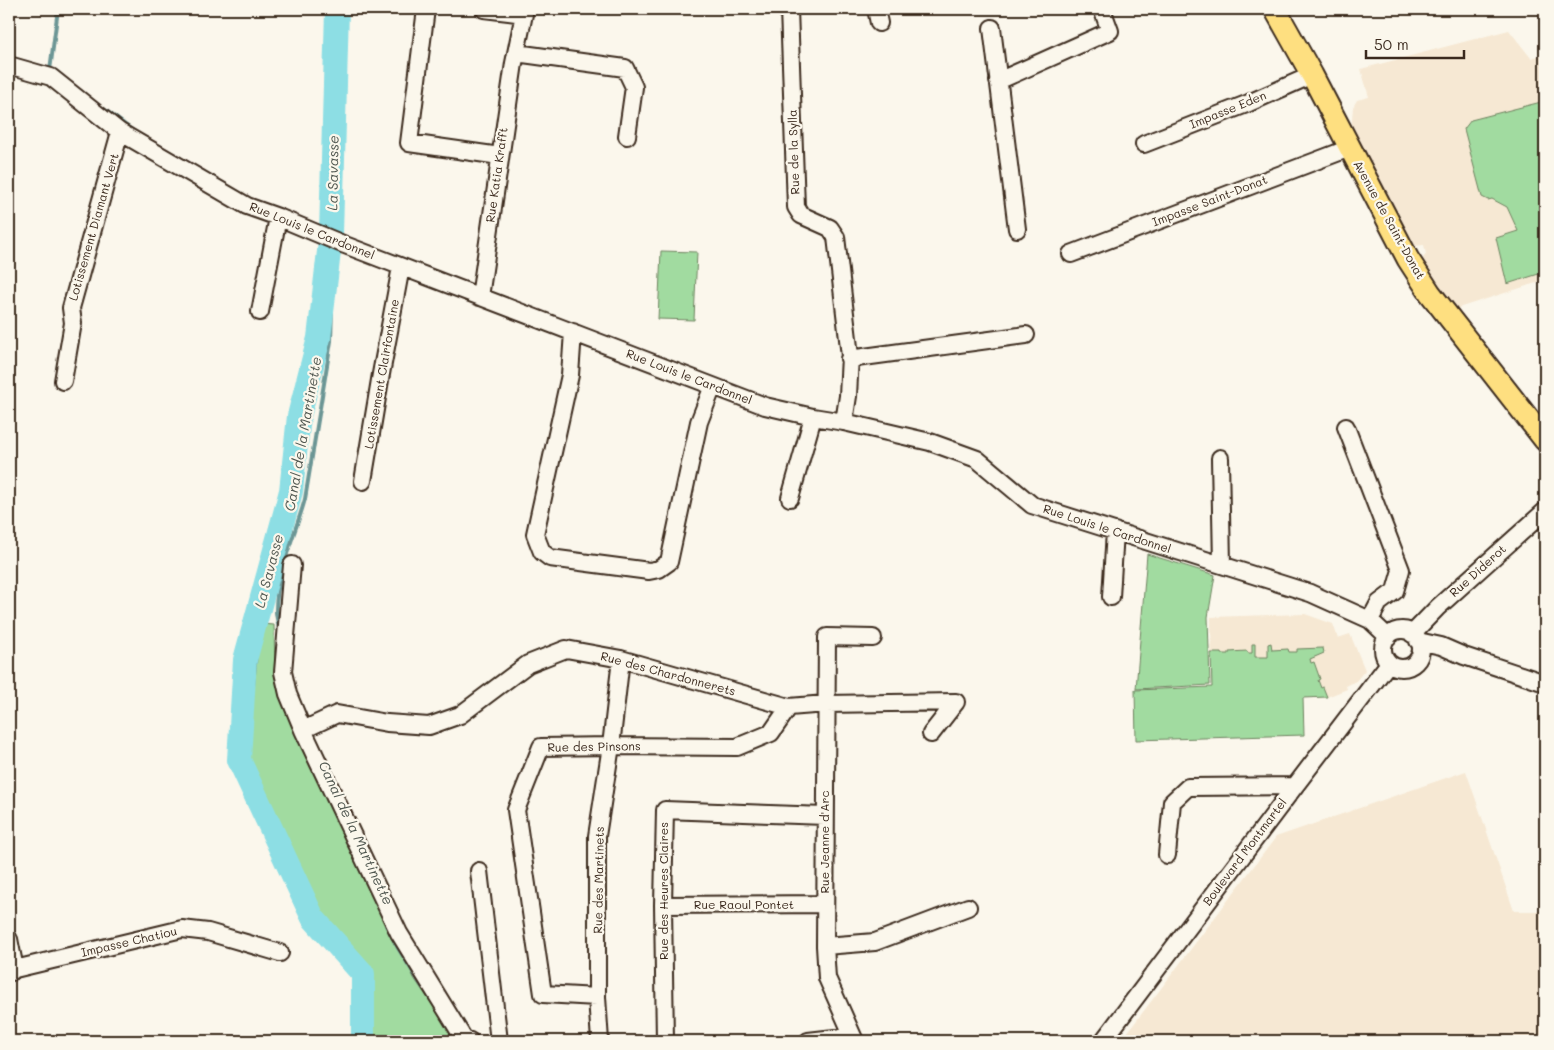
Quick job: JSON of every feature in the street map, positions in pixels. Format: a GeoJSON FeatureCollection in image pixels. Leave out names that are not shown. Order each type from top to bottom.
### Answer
{"type":"FeatureCollection","features":[{"type":"Feature","properties":{"kind":"main road","name":"Avenue de Saint-Donat"},"geometry":{"type":"LineString","coordinates":[[1275,9],[1312,75],[1408,259],[1430,293],[1545,440]]}},
{"type":"Feature","properties":{"kind":"street"},"geometry":{"type":"LineString","coordinates":[[426,9],[409,143],[500,156]]}},
{"type":"Feature","properties":{"kind":"street","name":"Rue Katia Krafft"},"geometry":{"type":"LineString","coordinates":[[480,297],[516,52],[524,14],[484,9]]}},
{"type":"Feature","properties":{"kind":"street","name":"Rue de la Sylla"},"geometry":{"type":"LineString","coordinates":[[789,9],[796,207],[801,215],[830,228],[836,237],[850,359],[848,396],[844,422]]}},
{"type":"Feature","properties":{"kind":"street"},"geometry":{"type":"LineString","coordinates":[[998,81],[1110,31],[1102,9]]}},
{"type":"Feature","properties":{"kind":"street"},"geometry":{"type":"LineString","coordinates":[[992,28],[1017,229]]}},
{"type":"Feature","properties":{"kind":"street"},"geometry":{"type":"LineString","coordinates":[[516,52],[625,68],[634,87],[627,136]]}},
{"type":"Feature","properties":{"kind":"street","name":"Rue Louis le Cardonnel"},"geometry":{"type":"LineString","coordinates":[[9,65],[51,77],[120,132],[247,206],[278,217],[345,246],[765,406],[930,442],[977,460],[1032,505],[1310,593],[1370,620],[1388,637]]}},
{"type":"Feature","properties":{"kind":"street","name":"Impasse Eden"},"geometry":{"type":"LineString","coordinates":[[1144,144],[1249,103],[1312,75]]}},
{"type":"Feature","properties":{"kind":"street","name":"Lotissement Diamant Vert"},"geometry":{"type":"LineString","coordinates":[[63,381],[73,323],[71,308],[120,132]]}},
{"type":"Feature","properties":{"kind":"street","name":"Impasse Saint-Donat"},"geometry":{"type":"LineString","coordinates":[[1071,254],[1350,148]]}},
{"type":"Feature","properties":{"kind":"street"},"geometry":{"type":"LineString","coordinates":[[260,312],[278,217]]}},
{"type":"Feature","properties":{"kind":"street","name":"Lotissement Clairfontaine"},"geometry":{"type":"LineString","coordinates":[[363,481],[401,267]]}},
{"type":"Feature","properties":{"kind":"street"},"geometry":{"type":"LineString","coordinates":[[573,332],[570,375],[536,534],[542,552],[550,558],[649,571],[658,569],[668,562],[698,422],[713,386]]}},
{"type":"Feature","properties":{"kind":"street"},"geometry":{"type":"LineString","coordinates":[[850,359],[1026,335]]}},
{"type":"Feature","properties":{"kind":"street"},"geometry":{"type":"LineString","coordinates":[[790,498],[814,417]]}},
{"type":"Feature","properties":{"kind":"street"},"geometry":{"type":"LineString","coordinates":[[1346,428],[1401,570],[1395,591],[1379,603],[1370,620]]}},
{"type":"Feature","properties":{"kind":"street"},"geometry":{"type":"LineString","coordinates":[[1220,458],[1222,565]]}},
{"type":"Feature","properties":{"kind":"street","name":"Rue Diderot"},"geometry":{"type":"LineString","coordinates":[[1415,637],[1438,607],[1545,511]]}},
{"type":"Feature","properties":{"kind":"street"},"geometry":{"type":"LineString","coordinates":[[1111,596],[1115,531]]}},
{"type":"Feature","properties":{"kind":"street"},"geometry":{"type":"LineString","coordinates":[[292,565],[283,672],[288,694],[303,730],[400,933],[464,1039],[470,1041]]}},
{"type":"Feature","properties":{"kind":"street"},"geometry":{"type":"LineString","coordinates":[[1415,637],[1421,650],[1418,660],[1413,665],[1401,668],[1389,663],[1383,651],[1385,642],[1388,637],[1402,631],[1464,656],[1545,682]]}},
{"type":"Feature","properties":{"kind":"street","name":"Rue Jeanne d'Arc"},"geometry":{"type":"LineString","coordinates":[[853,1039],[827,978],[825,946],[825,816],[827,637],[873,638]]}},
{"type":"Feature","properties":{"kind":"street","name":"Rue des Chardonnerets"},"geometry":{"type":"LineString","coordinates":[[303,730],[337,714],[387,723],[429,726],[460,715],[528,664],[566,649],[621,660],[789,706],[956,702],[931,734]]}},
{"type":"Feature","properties":{"kind":"street"},"geometry":{"type":"LineString","coordinates":[[1418,660],[1440,655],[1464,656]]}},
{"type":"Feature","properties":{"kind":"street","name":"Rue des Martinets"},"geometry":{"type":"LineString","coordinates":[[600,1041],[597,997],[597,836],[612,746],[621,660]]}},
{"type":"Feature","properties":{"kind":"street","name":"Boulevard Montmartel"},"geometry":{"type":"LineString","coordinates":[[1103,1041],[1389,663]]}},
{"type":"Feature","properties":{"kind":"street","name":"Rue des Pinsons"},"geometry":{"type":"LineString","coordinates":[[597,997],[543,994],[516,810],[541,747],[737,747],[770,733],[789,706]]}},
{"type":"Feature","properties":{"kind":"street"},"geometry":{"type":"LineString","coordinates":[[1168,855],[1172,802],[1188,787],[1295,786]]}},
{"type":"Feature","properties":{"kind":"street","name":"Rue des Heures Claires"},"geometry":{"type":"LineString","coordinates":[[665,1041],[662,905],[665,810],[825,816]]}},
{"type":"Feature","properties":{"kind":"street"},"geometry":{"type":"LineString","coordinates":[[479,871],[499,1041]]}},
{"type":"Feature","properties":{"kind":"street","name":"Rue Raoul Pontet"},"geometry":{"type":"LineString","coordinates":[[662,905],[825,904]]}},
{"type":"Feature","properties":{"kind":"street"},"geometry":{"type":"LineString","coordinates":[[825,946],[875,942],[968,907]]}},
{"type":"Feature","properties":{"kind":"street","name":"Impasse Chatiou"},"geometry":{"type":"LineString","coordinates":[[12,971],[182,929],[208,932],[280,953]]}},
{"type":"Feature","properties":{"kind":"street"},"geometry":{"type":"LineString","coordinates":[[9,940],[12,971]]}},
{"type":"Feature","properties":{"kind":"street"},"geometry":{"type":"LineString","coordinates":[[808,1041],[853,1039]]}},
{"type":"Feature","properties":{"kind":"shaded area"},"geometry":{"type":"Polygon","coordinates":[[[1509,30],[1531,58],[1545,54],[1545,280],[1455,309],[1421,261],[1426,254],[1424,245],[1413,246],[1351,131],[1353,107],[1357,100],[1369,97],[1361,69],[1509,30]]]}},
{"type":"Feature","properties":{"kind":"shaded area"},"geometry":{"type":"Polygon","coordinates":[[[1305,614],[1333,624],[1338,638],[1350,634],[1365,670],[1356,681],[1346,686],[1347,689],[1327,697],[1303,698],[1304,735],[1135,690],[1212,687],[1211,617],[1305,614]]]}},
{"type":"Feature","properties":{"kind":"shaded area"},"geometry":{"type":"Polygon","coordinates":[[[1466,771],[1514,911],[1545,911],[1545,1041],[1121,1041],[1276,837],[1466,771]]]}},
{"type":"Feature","properties":{"kind":"green space"},"geometry":{"type":"Polygon","coordinates":[[[1545,101],[1545,272],[1507,284],[1496,238],[1518,231],[1507,207],[1492,199],[1488,200],[1482,197],[1464,129],[1471,120],[1545,101]]]}},
{"type":"Feature","properties":{"kind":"green space"},"geometry":{"type":"Polygon","coordinates":[[[661,251],[697,252],[694,320],[658,319],[661,251]]]}},
{"type":"Feature","properties":{"kind":"green space"},"geometry":{"type":"Polygon","coordinates":[[[1147,554],[1215,575],[1208,617],[1210,685],[1136,689],[1147,554]]]}},
{"type":"Feature","properties":{"kind":"green space"},"geometry":{"type":"Polygon","coordinates":[[[260,624],[274,625],[275,678],[414,978],[457,1041],[370,1041],[371,972],[317,915],[248,760],[260,624]]]}},
{"type":"Feature","properties":{"kind":"green space"},"geometry":{"type":"Polygon","coordinates":[[[1271,643],[1272,650],[1288,649],[1289,652],[1297,652],[1297,649],[1323,648],[1324,653],[1310,659],[1311,663],[1314,662],[1320,679],[1318,680],[1327,697],[1303,698],[1304,735],[1136,740],[1135,690],[1212,687],[1211,653],[1229,654],[1229,652],[1247,651],[1252,653],[1252,644],[1255,644],[1255,657],[1268,657],[1268,644],[1271,643]]]}},
{"type":"Feature","properties":{"kind":"waterway","name":"Canal de la Martinette"},"geometry":{"type":"LineString","coordinates":[[52,71],[50,70],[58,9]]}},
{"type":"Feature","properties":{"kind":"waterway","name":"La Savasse"},"geometry":{"type":"LineString","coordinates":[[337,9],[331,234],[319,338],[299,416],[291,491],[245,660],[239,760],[313,918],[363,974],[363,1041]]}},
{"type":"Feature","properties":{"kind":"waterway","name":"Canal de la Martinette"},"geometry":{"type":"LineString","coordinates":[[104,109],[132,130]]}},
{"type":"Feature","properties":{"kind":"waterway","name":"Canal de la Martinette"},"geometry":{"type":"LineString","coordinates":[[279,630],[276,611],[279,582],[305,499],[331,341],[334,244]]}},
{"type":"Feature","properties":{"kind":"waterway","name":"Canal de la Martinette"},"geometry":{"type":"LineString","coordinates":[[386,925],[423,988]]}}]}
